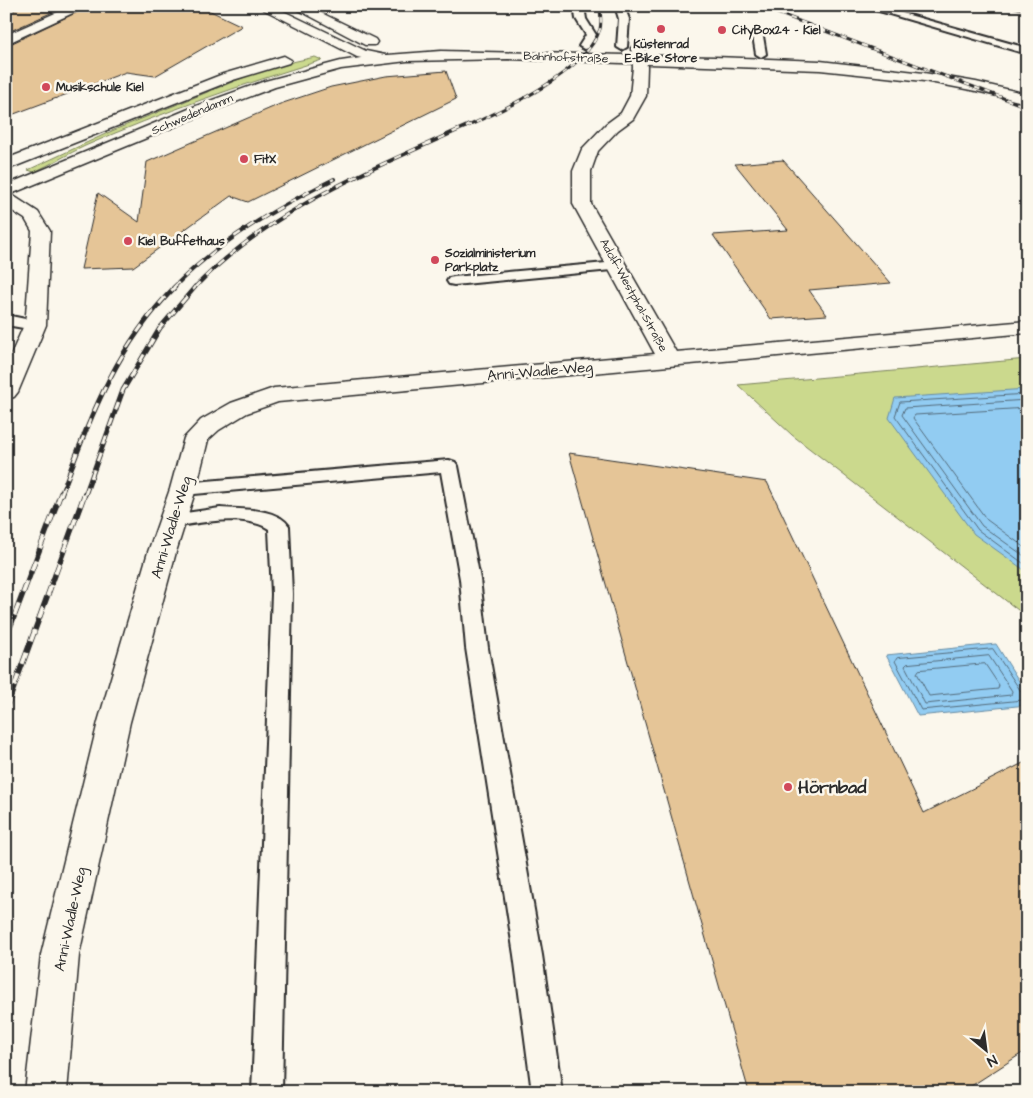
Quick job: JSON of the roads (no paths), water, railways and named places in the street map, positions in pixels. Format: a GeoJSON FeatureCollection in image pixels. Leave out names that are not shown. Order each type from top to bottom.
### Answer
{"type":"FeatureCollection","features":[{"type":"Feature","properties":{"kind":"main road"},"geometry":{"type":"LineString","coordinates":[[9,37],[82,6]]}},
{"type":"Feature","properties":{"kind":"main road","name":"Bahnhofstraße"},"geometry":{"type":"LineString","coordinates":[[263,6],[342,46],[362,54],[384,59],[471,54],[761,54],[875,61],[921,67],[981,78],[1027,91]]}},
{"type":"Feature","properties":{"kind":"main road"},"geometry":{"type":"LineString","coordinates":[[297,6],[376,42]]}},
{"type":"Feature","properties":{"kind":"main road","name":"Bahnhofstraße"},"geometry":{"type":"LineString","coordinates":[[470,41],[622,47],[639,54],[881,72],[957,83],[1027,99]]}},
{"type":"Feature","properties":{"kind":"main road"},"geometry":{"type":"LineString","coordinates":[[324,50],[376,42]]}},
{"type":"Feature","properties":{"kind":"main road"},"geometry":{"type":"LineString","coordinates":[[340,65],[362,54],[376,42]]}},
{"type":"Feature","properties":{"kind":"main road","name":"Adolf-Westphal-Straße"},"geometry":{"type":"LineString","coordinates":[[639,54],[638,96],[627,116],[612,127],[590,149],[582,171],[582,204],[669,359],[1027,327]]}},
{"type":"Feature","properties":{"kind":"main road","name":"Schwedendamm"},"geometry":{"type":"LineString","coordinates":[[6,165],[228,77],[299,56]]}},
{"type":"Feature","properties":{"kind":"main road","name":"Schwedendamm"},"geometry":{"type":"LineString","coordinates":[[6,191],[222,100],[340,65],[384,59]]}},
{"type":"Feature","properties":{"kind":"main road"},"geometry":{"type":"LineString","coordinates":[[6,200],[32,216],[41,231],[37,315],[35,324],[6,392]]}},
{"type":"Feature","properties":{"kind":"main road","name":"Anni-Wadle-Weg"},"geometry":{"type":"LineString","coordinates":[[46,1092],[60,955],[114,722],[183,489],[196,438],[210,426],[239,408],[274,395],[669,359]]}},
{"type":"Feature","properties":{"kind":"lane"},"geometry":{"type":"LineString","coordinates":[[579,6],[581,19],[591,35],[584,46]]}},
{"type":"Feature","properties":{"kind":"lane"},"geometry":{"type":"LineString","coordinates":[[619,6],[624,19],[622,47]]}},
{"type":"Feature","properties":{"kind":"lane"},"geometry":{"type":"LineString","coordinates":[[866,6],[1027,51]]}},
{"type":"Feature","properties":{"kind":"lane"},"geometry":{"type":"LineString","coordinates":[[758,36],[761,54]]}},
{"type":"Feature","properties":{"kind":"lane"},"geometry":{"type":"LineString","coordinates":[[454,281],[617,266]]}},
{"type":"Feature","properties":{"kind":"lane"},"geometry":{"type":"LineString","coordinates":[[6,320],[35,324]]}},
{"type":"Feature","properties":{"kind":"lane"},"geometry":{"type":"LineString","coordinates":[[183,489],[449,466],[470,579],[483,688],[528,956],[547,1092]]}},
{"type":"Feature","properties":{"kind":"lane"},"geometry":{"type":"LineString","coordinates":[[172,521],[220,514],[265,518],[279,526],[282,594],[267,1092]]}},
{"type":"Feature","properties":{"kind":"water"},"geometry":{"type":"Polygon","coordinates":[[[1027,389],[1027,572],[974,534],[889,418],[895,398],[1027,389]]]}},
{"type":"Feature","properties":{"kind":"water"},"geometry":{"type":"Polygon","coordinates":[[[996,644],[1027,694],[1027,705],[918,716],[886,655],[996,644]]]}},
{"type":"Feature","properties":{"kind":"railway"},"geometry":{"type":"LineString","coordinates":[[466,127],[522,99],[562,74],[579,60],[592,45],[600,29],[600,6]]}},
{"type":"Feature","properties":{"kind":"railway"},"geometry":{"type":"LineString","coordinates":[[759,6],[1027,107]]}},
{"type":"Feature","properties":{"kind":"railway"},"geometry":{"type":"LineString","coordinates":[[1010,6],[1027,10]]}},
{"type":"Feature","properties":{"kind":"railway"},"geometry":{"type":"LineString","coordinates":[[195,287],[224,260],[256,235],[289,213],[359,175],[469,125]]}},
{"type":"Feature","properties":{"kind":"railway"},"geometry":{"type":"LineString","coordinates":[[173,288],[209,255],[249,227],[334,179]]}},
{"type":"Feature","properties":{"kind":"railway"},"geometry":{"type":"LineString","coordinates":[[61,495],[94,411],[120,359],[154,310],[175,287]]}},
{"type":"Feature","properties":{"kind":"railway"},"geometry":{"type":"LineString","coordinates":[[85,495],[123,390],[160,328],[195,287]]}},
{"type":"Feature","properties":{"kind":"railway"},"geometry":{"type":"LineString","coordinates":[[6,638],[61,493]]}},
{"type":"Feature","properties":{"kind":"railway"},"geometry":{"type":"LineString","coordinates":[[6,709],[85,493]]}},
{"type":"Feature","properties":{"kind":"place","name":"Küstenrad E-Bike Store"},"geometry":{"type":"Point","coordinates":[661,29]}},
{"type":"Feature","properties":{"kind":"place","name":"CityBox24 - Kiel"},"geometry":{"type":"Point","coordinates":[722,30]}},
{"type":"Feature","properties":{"kind":"place","name":"Musikschule Kiel"},"geometry":{"type":"Point","coordinates":[46,87]}},
{"type":"Feature","properties":{"kind":"place","name":"FitX"},"geometry":{"type":"Point","coordinates":[244,159]}},
{"type":"Feature","properties":{"kind":"place","name":"Kiel Buffethaus"},"geometry":{"type":"Point","coordinates":[128,241]}},
{"type":"Feature","properties":{"kind":"place","name":"Sozialministerium Parkplatz"},"geometry":{"type":"Point","coordinates":[435,260]}},
{"type":"Feature","properties":{"kind":"place","name":"Hörnbad"},"geometry":{"type":"Point","coordinates":[788,787]}}]}
